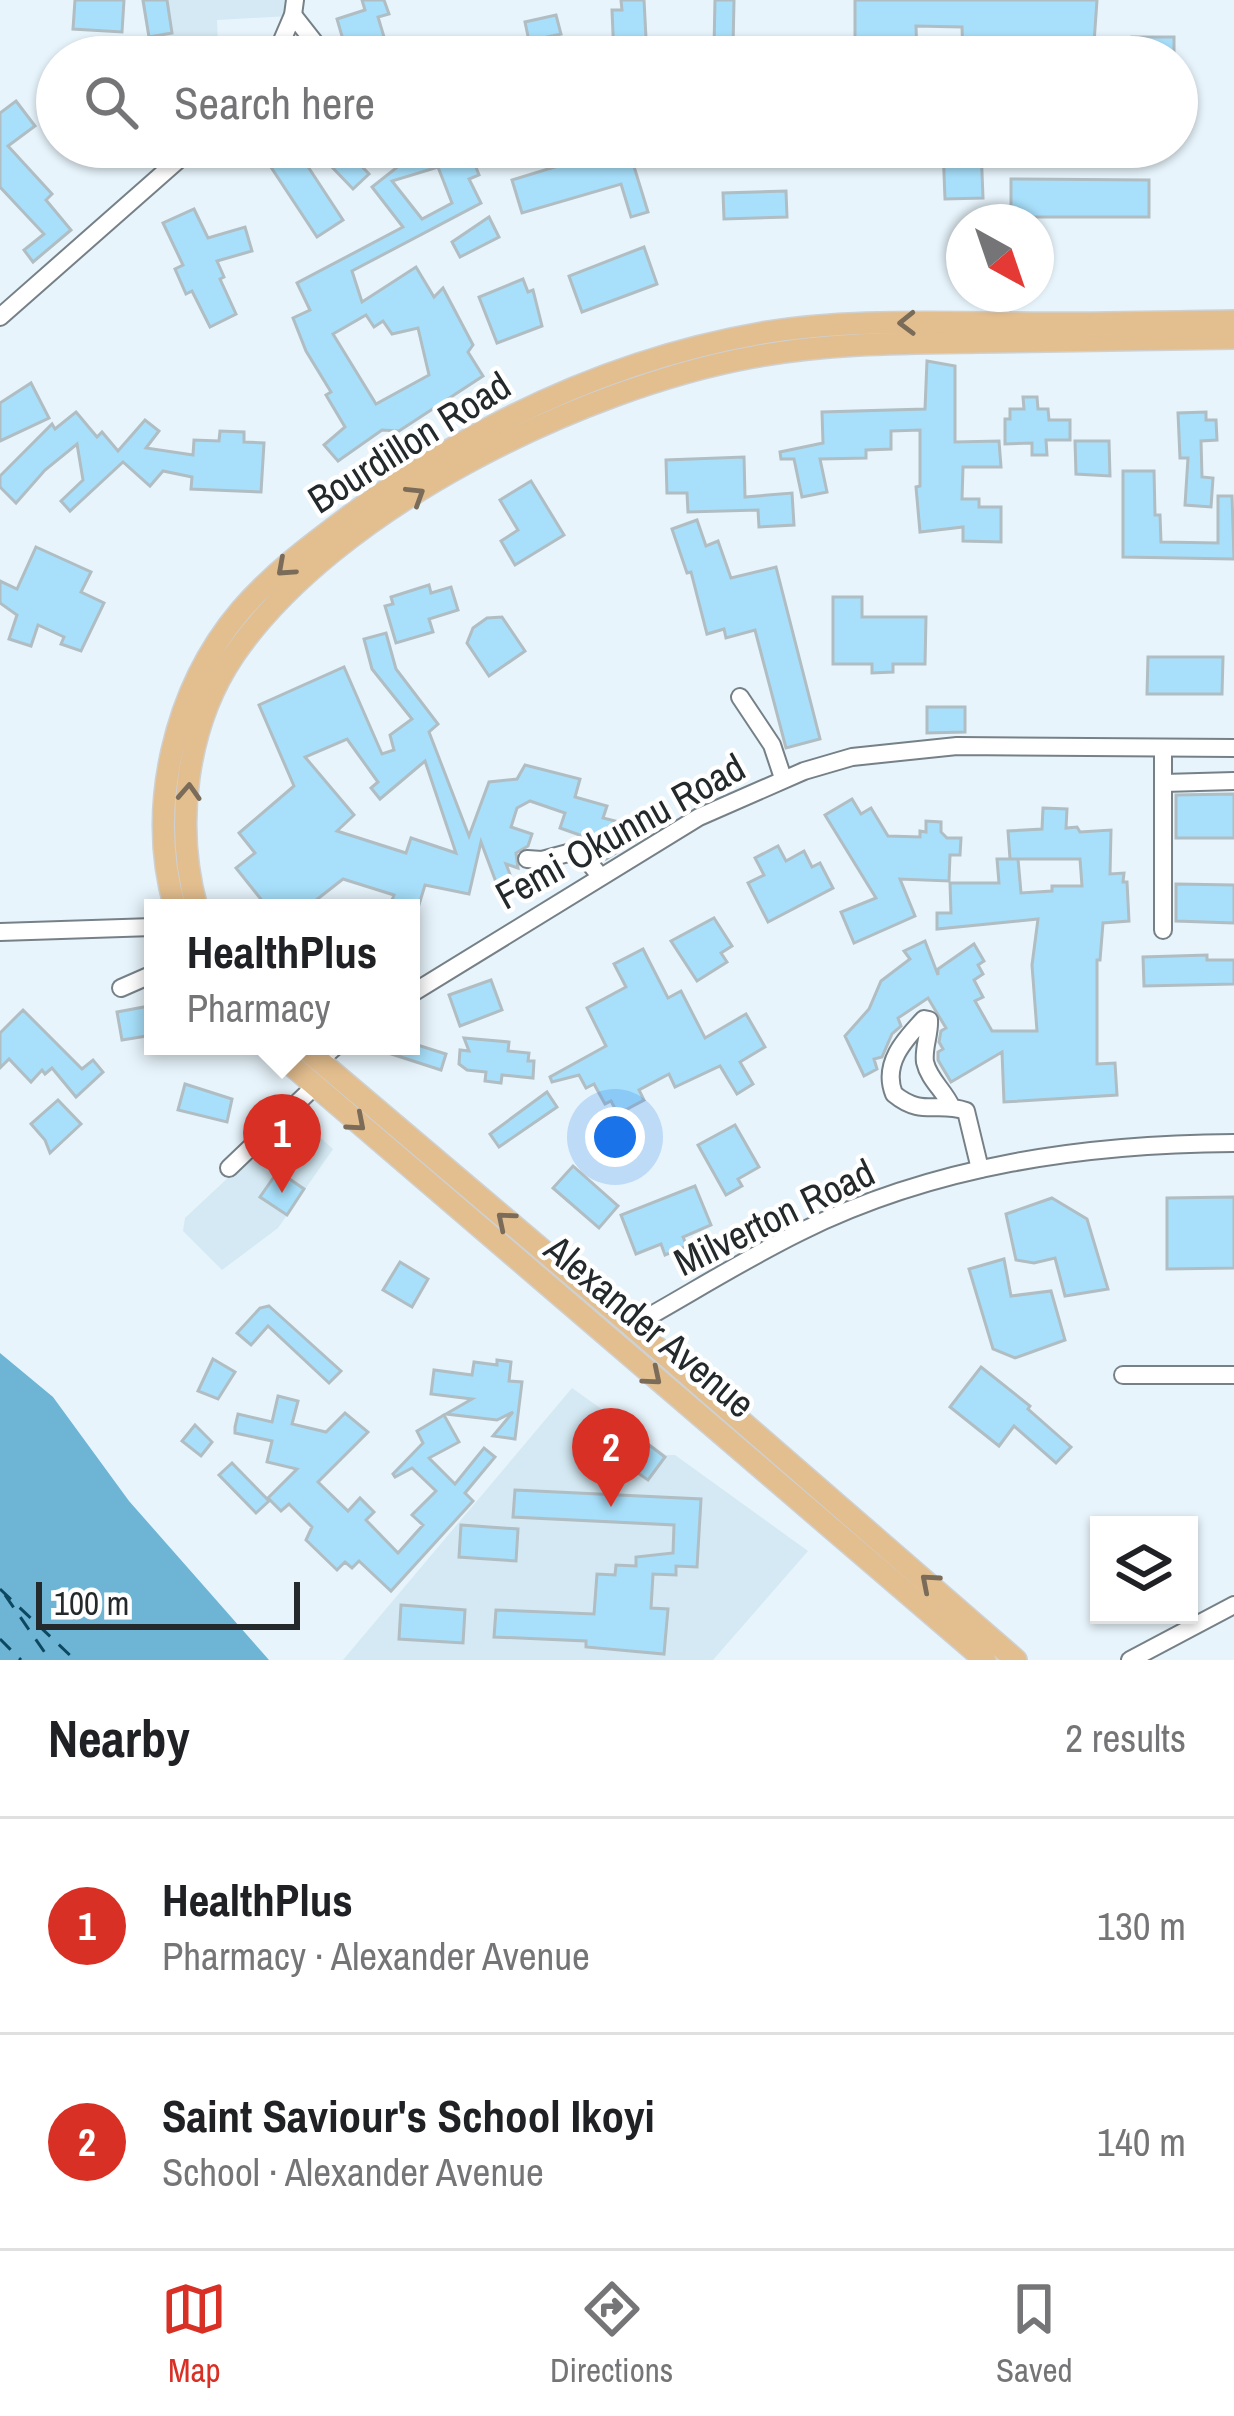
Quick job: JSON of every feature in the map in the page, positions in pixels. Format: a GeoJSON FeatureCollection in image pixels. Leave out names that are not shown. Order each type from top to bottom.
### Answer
{"type":"FeatureCollection","features":[{"type":"Feature","properties":{"kind":"main road","name":"Bourdillon Road"},"geometry":{"type":"LineString","coordinates":[[173,899],[164,861],[168,779],[177,728],[214,648],[239,612],[286,566],[373,499],[478,433],[637,364],[769,332],[878,323],[1234,321]]}},
{"type":"Feature","properties":{"kind":"main road","name":"Bourdillon Road"},"geometry":{"type":"LineString","coordinates":[[196,899],[187,837],[192,757],[209,701],[235,654],[289,592],[343,545],[491,451],[624,391],[706,367],[790,351],[883,344],[1234,338]]}},
{"type":"Feature","properties":{"kind":"main road","name":"Alexander Avenue"},"geometry":{"type":"LineString","coordinates":[[279,1055],[632,1326],[1016,1660]]}},
{"type":"Feature","properties":{"kind":"main road","name":"Alexander Avenue"},"geometry":{"type":"LineString","coordinates":[[323,1055],[451,1189],[985,1660]]}},
{"type":"Feature","properties":{"kind":"street"},"geometry":{"type":"LineString","coordinates":[[283,36],[294,8]]}},
{"type":"Feature","properties":{"kind":"street"},"geometry":{"type":"LineString","coordinates":[[294,8],[312,36]]}},
{"type":"Feature","properties":{"kind":"street"},"geometry":{"type":"LineString","coordinates":[[0,317],[169,168]]}},
{"type":"Feature","properties":{"kind":"street"},"geometry":{"type":"LineString","coordinates":[[740,698],[772,745],[783,778]]}},
{"type":"Feature","properties":{"kind":"street"},"geometry":{"type":"LineString","coordinates":[[1163,748],[1163,931]]}},
{"type":"Feature","properties":{"kind":"street","name":"Femi Okunnu Road"},"geometry":{"type":"LineString","coordinates":[[420,988],[699,817],[783,778],[852,757],[905,749],[1234,748]]}},
{"type":"Feature","properties":{"kind":"street"},"geometry":{"type":"LineString","coordinates":[[1164,782],[1234,781]]}},
{"type":"Feature","properties":{"kind":"street"},"geometry":{"type":"LineString","coordinates":[[527,859],[578,850],[599,876]]}},
{"type":"Feature","properties":{"kind":"street"},"geometry":{"type":"LineString","coordinates":[[0,932],[144,927]]}},
{"type":"Feature","properties":{"kind":"street"},"geometry":{"type":"LineString","coordinates":[[122,988],[144,978]]}},
{"type":"Feature","properties":{"kind":"street"},"geometry":{"type":"LineString","coordinates":[[952,1108],[926,1066],[930,1031],[929,1020],[924,1018],[898,1050],[889,1072],[890,1084],[894,1094],[918,1110],[966,1111],[980,1168]]}},
{"type":"Feature","properties":{"kind":"street"},"geometry":{"type":"LineString","coordinates":[[229,1168],[315,1086]]}},
{"type":"Feature","properties":{"kind":"street","name":"Milverton Road"},"geometry":{"type":"LineString","coordinates":[[632,1326],[800,1232],[874,1200],[980,1168],[1097,1149],[1234,1143]]}},
{"type":"Feature","properties":{"kind":"street"},"geometry":{"type":"LineString","coordinates":[[1124,1375],[1234,1375]]}},
{"type":"Feature","properties":{"kind":"street"},"geometry":{"type":"LineString","coordinates":[[1130,1660],[1234,1605]]}},
{"type":"Feature","properties":{"kind":"shaded area"},"geometry":{"type":"Polygon","coordinates":[[[141,0],[288,0],[289,16],[217,20],[218,36],[147,36],[141,0]]]}},
{"type":"Feature","properties":{"kind":"shaded area"},"geometry":{"type":"Polygon","coordinates":[[[295,1115],[333,1149],[278,1228],[222,1270],[183,1231],[185,1218],[295,1115]]]}},
{"type":"Feature","properties":{"kind":"shaded area"},"geometry":{"type":"Polygon","coordinates":[[[572,1388],[808,1551],[713,1660],[343,1660],[572,1388]]]}},
{"type":"Feature","properties":{"kind":"water"},"geometry":{"type":"Polygon","coordinates":[[[0,1353],[53,1397],[129,1501],[269,1660],[0,1660],[0,1353]]]}},
{"type":"Feature","properties":{"kind":"building"},"geometry":{"type":"Polygon","coordinates":[[[75,0],[124,0],[122,32],[73,29],[75,0]]]}},
{"type":"Feature","properties":{"kind":"building"},"geometry":{"type":"Polygon","coordinates":[[[143,0],[167,0],[172,33],[149,36],[143,0]]]}},
{"type":"Feature","properties":{"kind":"building"},"geometry":{"type":"Polygon","coordinates":[[[362,0],[384,0],[389,14],[378,17],[384,36],[342,36],[337,19],[365,10],[362,0]]]}},
{"type":"Feature","properties":{"kind":"building"},"geometry":{"type":"Polygon","coordinates":[[[621,0],[644,0],[646,36],[613,36],[612,10],[622,10],[621,0]]]}},
{"type":"Feature","properties":{"kind":"building"},"geometry":{"type":"Polygon","coordinates":[[[715,0],[734,0],[733,36],[714,36],[715,0]]]}},
{"type":"Feature","properties":{"kind":"building"},"geometry":{"type":"Polygon","coordinates":[[[855,0],[1097,0],[1094,36],[962,36],[962,27],[916,26],[916,36],[855,36],[855,0]]]}},
{"type":"Feature","properties":{"kind":"building"},"geometry":{"type":"Polygon","coordinates":[[[556,15],[561,34],[528,36],[525,22],[556,15]]]}},
{"type":"Feature","properties":{"kind":"building"},"geometry":{"type":"Polygon","coordinates":[[[16,101],[35,126],[8,146],[52,194],[46,200],[71,230],[33,262],[24,250],[44,234],[0,187],[0,113],[16,101]]]}},
{"type":"Feature","properties":{"kind":"building"},"geometry":{"type":"Polygon","coordinates":[[[272,168],[309,168],[343,220],[317,237],[272,168]]]}},
{"type":"Feature","properties":{"kind":"building"},"geometry":{"type":"Polygon","coordinates":[[[333,168],[363,168],[369,174],[353,189],[333,168]]]}},
{"type":"Feature","properties":{"kind":"building"},"geometry":{"type":"Polygon","coordinates":[[[396,168],[435,168],[392,181],[422,219],[452,203],[438,168],[476,168],[479,175],[469,179],[481,203],[352,271],[362,302],[416,267],[434,297],[443,288],[473,345],[468,352],[483,376],[399,431],[382,430],[338,461],[324,445],[345,427],[293,318],[310,310],[297,283],[403,227],[372,187],[396,168]],[[366,315],[333,334],[376,404],[429,375],[418,328],[392,334],[383,321],[374,327],[366,315]]]}},
{"type":"Feature","properties":{"kind":"building"},"geometry":{"type":"Polygon","coordinates":[[[551,168],[634,168],[648,212],[631,217],[621,184],[522,213],[512,180],[551,168]]]}},
{"type":"Feature","properties":{"kind":"building"},"geometry":{"type":"Polygon","coordinates":[[[944,168],[982,168],[983,198],[945,199],[944,168]]]}},
{"type":"Feature","properties":{"kind":"building"},"geometry":{"type":"Polygon","coordinates":[[[1011,179],[1149,180],[1149,217],[1054,217],[1054,204],[1011,204],[1011,179]]]}},
{"type":"Feature","properties":{"kind":"building"},"geometry":{"type":"Polygon","coordinates":[[[786,191],[787,217],[724,219],[723,193],[786,191]]]}},
{"type":"Feature","properties":{"kind":"building"},"geometry":{"type":"Polygon","coordinates":[[[194,209],[208,238],[245,227],[252,251],[217,261],[236,314],[210,327],[192,291],[186,294],[175,269],[183,265],[163,223],[194,209]]]}},
{"type":"Feature","properties":{"kind":"building"},"geometry":{"type":"Polygon","coordinates":[[[489,217],[499,237],[460,257],[452,242],[489,217]]]}},
{"type":"Feature","properties":{"kind":"building"},"geometry":{"type":"Polygon","coordinates":[[[644,247],[657,284],[582,312],[569,276],[644,247]]]}},
{"type":"Feature","properties":{"kind":"building"},"geometry":{"type":"Polygon","coordinates":[[[523,279],[528,292],[533,290],[542,326],[497,343],[479,297],[523,279]]]}},
{"type":"Feature","properties":{"kind":"building"},"geometry":{"type":"Polygon","coordinates":[[[927,361],[955,366],[955,442],[999,441],[1001,467],[963,467],[962,499],[979,499],[979,507],[1001,507],[1001,542],[963,541],[963,527],[920,532],[916,487],[920,486],[920,430],[891,431],[891,449],[866,450],[866,458],[820,459],[827,492],[802,497],[794,459],[781,459],[780,452],[823,443],[822,412],[925,409],[927,361]]]}},
{"type":"Feature","properties":{"kind":"building"},"geometry":{"type":"Polygon","coordinates":[[[31,383],[49,418],[0,441],[0,403],[31,383]]]}},
{"type":"Feature","properties":{"kind":"building"},"geometry":{"type":"Polygon","coordinates":[[[1023,397],[1037,397],[1038,409],[1048,409],[1049,420],[1070,420],[1070,440],[1046,440],[1047,455],[1032,455],[1032,443],[1005,444],[1005,419],[1010,419],[1010,409],[1024,409],[1023,397]]]}},
{"type":"Feature","properties":{"kind":"building"},"geometry":{"type":"Polygon","coordinates":[[[76,412],[97,437],[102,432],[118,451],[145,420],[159,431],[146,448],[193,455],[194,440],[219,441],[220,431],[244,432],[244,442],[264,443],[261,492],[191,489],[192,477],[163,471],[150,486],[123,462],[70,511],[61,501],[83,480],[77,444],[16,503],[0,487],[0,476],[52,424],[55,429],[76,412]]]}},
{"type":"Feature","properties":{"kind":"building"},"geometry":{"type":"Polygon","coordinates":[[[1206,412],[1206,420],[1216,420],[1217,440],[1201,441],[1202,477],[1213,478],[1211,507],[1185,505],[1188,458],[1180,458],[1178,413],[1206,412]]]}},
{"type":"Feature","properties":{"kind":"building"},"geometry":{"type":"Polygon","coordinates":[[[1075,441],[1109,441],[1110,476],[1076,474],[1075,441]]]}},
{"type":"Feature","properties":{"kind":"building"},"geometry":{"type":"Polygon","coordinates":[[[744,457],[745,497],[792,493],[794,525],[759,527],[758,510],[688,512],[687,493],[667,493],[666,460],[744,457]]]}},
{"type":"Feature","properties":{"kind":"building"},"geometry":{"type":"Polygon","coordinates":[[[1123,471],[1154,471],[1161,542],[1218,543],[1218,496],[1232,496],[1234,559],[1123,557],[1123,471]]]}},
{"type":"Feature","properties":{"kind":"building"},"geometry":{"type":"Polygon","coordinates":[[[531,481],[564,535],[515,565],[501,541],[518,530],[500,500],[531,481]]]}},
{"type":"Feature","properties":{"kind":"building"},"geometry":{"type":"Polygon","coordinates":[[[697,520],[706,546],[718,541],[731,578],[776,567],[820,739],[786,748],[755,630],[726,638],[724,629],[707,634],[691,572],[687,573],[672,529],[697,520]]]}},
{"type":"Feature","properties":{"kind":"building"},"geometry":{"type":"Polygon","coordinates":[[[36,547],[91,572],[81,592],[104,603],[81,651],[61,644],[64,637],[38,625],[31,646],[9,639],[17,615],[0,603],[0,581],[17,589],[36,547]]]}},
{"type":"Feature","properties":{"kind":"building"},"geometry":{"type":"Polygon","coordinates":[[[429,585],[431,593],[451,587],[458,610],[429,619],[433,632],[396,643],[385,606],[393,604],[391,597],[429,585]]]}},
{"type":"Feature","properties":{"kind":"building"},"geometry":{"type":"Polygon","coordinates":[[[833,597],[862,597],[862,617],[926,617],[925,664],[893,664],[893,672],[872,673],[872,664],[833,664],[833,597]]]}},
{"type":"Feature","properties":{"kind":"building"},"geometry":{"type":"Polygon","coordinates":[[[502,617],[525,651],[489,676],[467,643],[473,628],[487,618],[502,617]]]}},
{"type":"Feature","properties":{"kind":"building"},"geometry":{"type":"Polygon","coordinates":[[[386,633],[396,669],[438,724],[429,732],[469,836],[489,782],[517,779],[525,765],[580,779],[575,797],[607,806],[603,818],[623,823],[637,815],[648,833],[606,859],[594,840],[560,828],[565,813],[530,801],[517,808],[511,827],[532,834],[528,846],[516,853],[518,868],[506,864],[511,877],[496,882],[481,842],[469,894],[425,885],[420,901],[392,899],[394,895],[343,879],[317,899],[261,899],[236,868],[255,853],[239,833],[294,786],[259,705],[344,667],[382,754],[394,750],[390,735],[412,719],[372,669],[364,639],[386,633]],[[347,739],[305,757],[354,815],[337,831],[406,853],[411,838],[456,853],[425,761],[380,799],[371,788],[378,782],[347,739]]]}},
{"type":"Feature","properties":{"kind":"building"},"geometry":{"type":"Polygon","coordinates":[[[1148,657],[1223,657],[1222,694],[1147,694],[1148,657]]]}},
{"type":"Feature","properties":{"kind":"building"},"geometry":{"type":"Polygon","coordinates":[[[927,707],[965,707],[965,732],[927,733],[927,707]]]}},
{"type":"Feature","properties":{"kind":"building"},"geometry":{"type":"Polygon","coordinates":[[[1234,794],[1234,838],[1176,838],[1176,795],[1234,794]]]}},
{"type":"Feature","properties":{"kind":"building"},"geometry":{"type":"Polygon","coordinates":[[[852,799],[861,814],[871,808],[888,836],[920,837],[920,831],[926,832],[926,821],[941,822],[947,838],[961,838],[960,855],[950,855],[949,881],[900,879],[915,916],[854,943],[841,912],[876,898],[825,815],[852,799]]]}},
{"type":"Feature","properties":{"kind":"building"},"geometry":{"type":"Polygon","coordinates":[[[1043,808],[1067,809],[1066,828],[1111,830],[1110,874],[1124,873],[1129,921],[1103,923],[1097,960],[1097,1064],[1115,1063],[1117,1095],[1004,1102],[1002,1052],[951,1082],[938,1060],[943,1049],[941,1031],[946,1028],[928,998],[898,1018],[901,1026],[882,1057],[874,1059],[877,1069],[864,1076],[845,1036],[869,1009],[881,981],[910,959],[904,951],[925,941],[938,975],[938,969],[974,944],[984,961],[978,965],[983,974],[974,980],[983,997],[975,1001],[992,1031],[1037,1031],[1032,965],[1038,919],[937,929],[937,913],[951,913],[950,883],[999,883],[997,859],[1010,859],[1008,831],[1042,829],[1043,808]],[[1018,859],[1021,893],[1082,886],[1080,859],[1018,859]]]}},
{"type":"Feature","properties":{"kind":"building"},"geometry":{"type":"Polygon","coordinates":[[[778,846],[786,861],[804,851],[812,867],[820,863],[833,888],[768,922],[748,883],[764,875],[755,858],[778,846]]]}},
{"type":"Feature","properties":{"kind":"building"},"geometry":{"type":"Polygon","coordinates":[[[1176,884],[1234,885],[1234,923],[1176,921],[1176,884]]]}},
{"type":"Feature","properties":{"kind":"building"},"geometry":{"type":"Polygon","coordinates":[[[714,918],[732,946],[721,953],[727,962],[697,981],[671,941],[714,918]]]}},
{"type":"Feature","properties":{"kind":"building"},"geometry":{"type":"Polygon","coordinates":[[[643,949],[668,998],[681,991],[705,1038],[746,1014],[765,1047],[740,1062],[753,1084],[737,1094],[720,1066],[675,1087],[669,1074],[639,1090],[644,1100],[618,1114],[611,1101],[605,1104],[594,1084],[586,1088],[579,1075],[552,1082],[550,1077],[606,1046],[587,1008],[626,987],[614,964],[643,949]]]}},
{"type":"Feature","properties":{"kind":"building"},"geometry":{"type":"Polygon","coordinates":[[[1207,955],[1207,960],[1234,960],[1234,984],[1144,986],[1143,957],[1207,955]]]}},
{"type":"Feature","properties":{"kind":"building"},"geometry":{"type":"Polygon","coordinates":[[[491,980],[502,1010],[460,1026],[449,995],[491,980]]]}},
{"type":"Feature","properties":{"kind":"building"},"geometry":{"type":"Polygon","coordinates":[[[144,1007],[144,1036],[122,1040],[117,1012],[144,1007]]]}},
{"type":"Feature","properties":{"kind":"building"},"geometry":{"type":"Polygon","coordinates":[[[23,1010],[82,1069],[93,1060],[103,1072],[76,1097],[52,1068],[45,1074],[42,1070],[31,1082],[9,1059],[0,1068],[0,1033],[23,1010]]]}},
{"type":"Feature","properties":{"kind":"building"},"geometry":{"type":"Polygon","coordinates":[[[464,1038],[509,1042],[508,1051],[529,1053],[528,1061],[534,1061],[533,1078],[502,1075],[501,1083],[485,1081],[486,1072],[459,1064],[460,1050],[469,1051],[464,1038]]]}},
{"type":"Feature","properties":{"kind":"building"},"geometry":{"type":"Polygon","coordinates":[[[420,1046],[446,1054],[441,1070],[395,1055],[420,1055],[420,1046]]]}},
{"type":"Feature","properties":{"kind":"building"},"geometry":{"type":"Polygon","coordinates":[[[185,1084],[232,1099],[227,1122],[178,1110],[185,1084]]]}},
{"type":"Feature","properties":{"kind":"building"},"geometry":{"type":"Polygon","coordinates":[[[547,1092],[557,1107],[499,1147],[490,1134],[547,1092]]]}},
{"type":"Feature","properties":{"kind":"building"},"geometry":{"type":"Polygon","coordinates":[[[58,1100],[81,1124],[50,1153],[31,1124],[58,1100]]]}},
{"type":"Feature","properties":{"kind":"building"},"geometry":{"type":"Polygon","coordinates":[[[735,1125],[759,1167],[738,1179],[742,1186],[726,1195],[698,1145],[735,1125]]]}},
{"type":"Feature","properties":{"kind":"building"},"geometry":{"type":"Polygon","coordinates":[[[573,1166],[618,1206],[599,1228],[553,1188],[573,1166]]]}},
{"type":"Feature","properties":{"kind":"building"},"geometry":{"type":"Polygon","coordinates":[[[278,1171],[304,1189],[287,1215],[260,1197],[278,1171]]]}},
{"type":"Feature","properties":{"kind":"building"},"geometry":{"type":"Polygon","coordinates":[[[695,1186],[711,1225],[683,1237],[687,1246],[665,1255],[661,1244],[636,1254],[621,1215],[695,1186]]]}},
{"type":"Feature","properties":{"kind":"building"},"geometry":{"type":"Polygon","coordinates":[[[1234,1197],[1234,1268],[1167,1269],[1167,1198],[1234,1197]]]}},
{"type":"Feature","properties":{"kind":"building"},"geometry":{"type":"Polygon","coordinates":[[[1052,1198],[1087,1219],[1108,1289],[1065,1296],[1055,1258],[1034,1263],[1016,1260],[1006,1214],[1052,1198]]]}},
{"type":"Feature","properties":{"kind":"building"},"geometry":{"type":"Polygon","coordinates":[[[1004,1259],[1011,1296],[1051,1291],[1065,1340],[1015,1358],[993,1349],[969,1269],[1004,1259]]]}},
{"type":"Feature","properties":{"kind":"building"},"geometry":{"type":"Polygon","coordinates":[[[400,1262],[428,1279],[412,1307],[383,1290],[400,1262]]]}},
{"type":"Feature","properties":{"kind":"building"},"geometry":{"type":"Polygon","coordinates":[[[269,1306],[341,1371],[329,1383],[268,1326],[251,1345],[237,1333],[260,1308],[269,1306]]]}},
{"type":"Feature","properties":{"kind":"building"},"geometry":{"type":"Polygon","coordinates":[[[213,1359],[235,1372],[218,1399],[198,1391],[213,1359]]]}},
{"type":"Feature","properties":{"kind":"building"},"geometry":{"type":"Polygon","coordinates":[[[497,1360],[511,1362],[509,1381],[522,1382],[515,1439],[493,1436],[513,1412],[497,1420],[446,1414],[472,1399],[431,1394],[434,1370],[472,1375],[474,1362],[497,1365],[497,1360]]]}},
{"type":"Feature","properties":{"kind":"building"},"geometry":{"type":"Polygon","coordinates":[[[981,1367],[1071,1447],[1056,1463],[1014,1426],[999,1446],[950,1407],[981,1367]]]}},
{"type":"Feature","properties":{"kind":"building"},"geometry":{"type":"Polygon","coordinates":[[[278,1396],[298,1401],[292,1424],[326,1432],[345,1413],[368,1432],[318,1482],[348,1511],[360,1498],[374,1512],[366,1520],[398,1553],[423,1525],[412,1515],[436,1491],[412,1468],[393,1474],[423,1443],[417,1431],[444,1415],[459,1442],[429,1458],[455,1484],[484,1448],[495,1457],[465,1493],[473,1501],[391,1591],[359,1561],[352,1568],[345,1562],[337,1570],[306,1540],[312,1527],[289,1504],[281,1511],[268,1498],[297,1469],[267,1462],[272,1441],[235,1433],[235,1427],[238,1414],[272,1422],[278,1396]]]}},
{"type":"Feature","properties":{"kind":"building"},"geometry":{"type":"Polygon","coordinates":[[[195,1425],[212,1442],[201,1456],[182,1441],[195,1425]]]}},
{"type":"Feature","properties":{"kind":"building"},"geometry":{"type":"Polygon","coordinates":[[[640,1438],[665,1457],[648,1480],[622,1462],[640,1438]]]}},
{"type":"Feature","properties":{"kind":"building"},"geometry":{"type":"Polygon","coordinates":[[[232,1463],[269,1501],[256,1513],[219,1475],[232,1463]]]}},
{"type":"Feature","properties":{"kind":"building"},"geometry":{"type":"Polygon","coordinates":[[[515,1490],[701,1499],[697,1567],[676,1566],[676,1575],[653,1574],[651,1608],[668,1609],[664,1654],[586,1647],[586,1641],[494,1637],[496,1610],[594,1614],[597,1574],[615,1575],[616,1565],[636,1566],[636,1557],[673,1553],[674,1525],[513,1517],[515,1490]]]}},
{"type":"Feature","properties":{"kind":"building"},"geometry":{"type":"Polygon","coordinates":[[[461,1525],[518,1529],[516,1561],[459,1557],[461,1525]]]}},
{"type":"Feature","properties":{"kind":"building"},"geometry":{"type":"Polygon","coordinates":[[[401,1605],[465,1610],[463,1643],[399,1639],[401,1605]]]}},
{"type":"Feature","properties":{"kind":"ferry route"},"geometry":{"type":"LineString","coordinates":[[0,1589],[75,1660]]}},
{"type":"Feature","properties":{"kind":"ferry route"},"geometry":{"type":"LineString","coordinates":[[5,1595],[50,1660]]}},
{"type":"Feature","properties":{"kind":"ferry route"},"geometry":{"type":"LineString","coordinates":[[0,1639],[21,1660]]}},
{"type":"Feature","properties":{"kind":"place","name":"HealthPlus"},"geometry":{"type":"Point","coordinates":[282,1193]}},
{"type":"Feature","properties":{"kind":"place","name":"Saint Saviour's School Ikoyi"},"geometry":{"type":"Point","coordinates":[611,1507]}}]}
